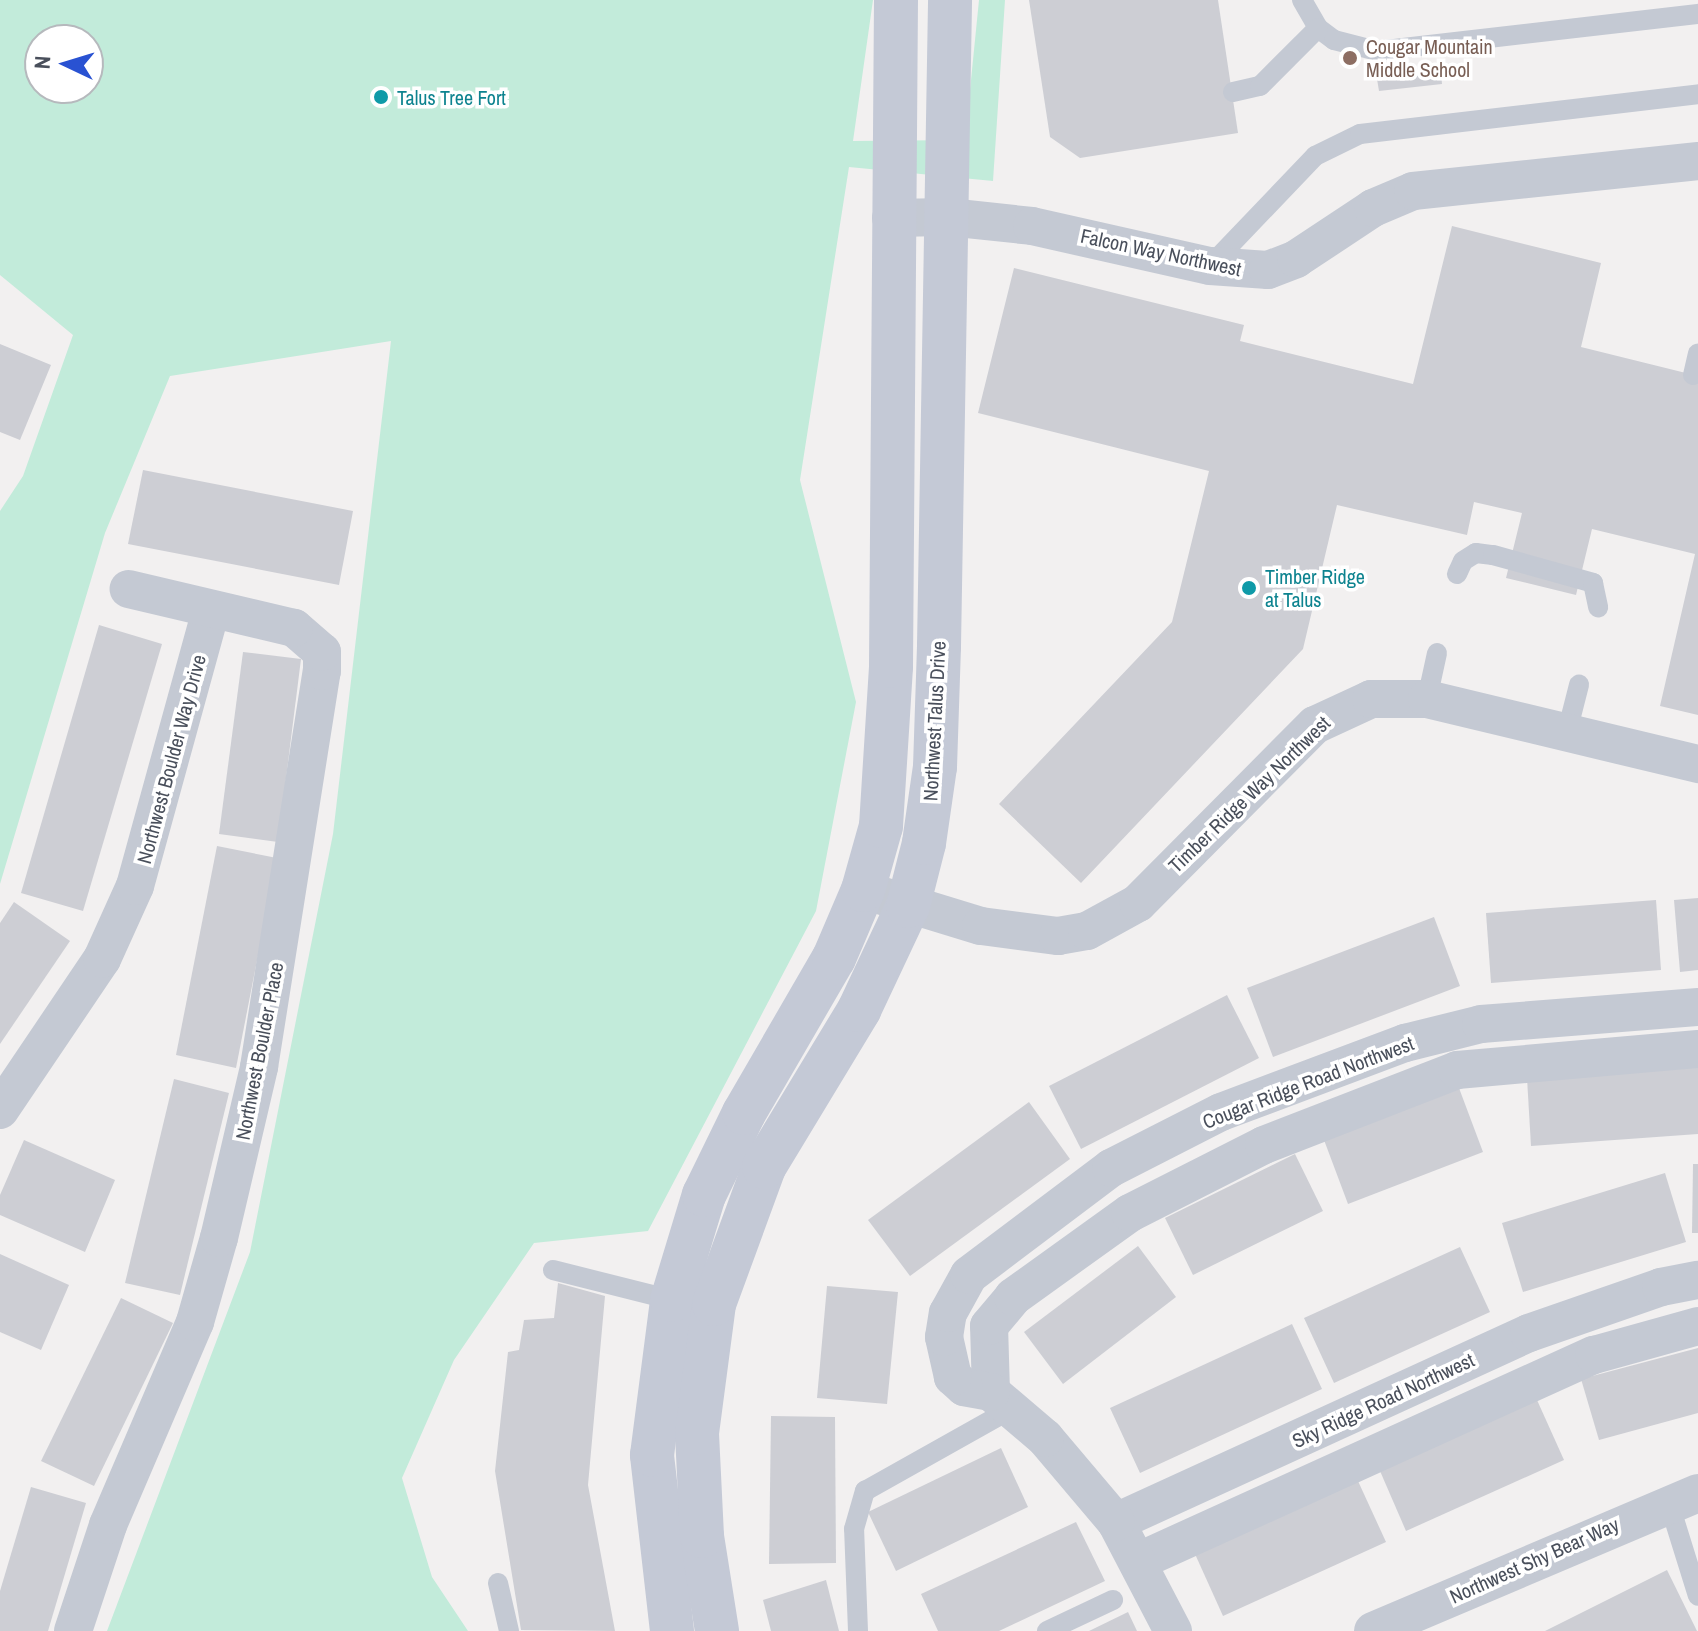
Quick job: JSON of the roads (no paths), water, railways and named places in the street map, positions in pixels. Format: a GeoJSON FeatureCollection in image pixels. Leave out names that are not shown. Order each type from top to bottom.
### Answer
{"type":"FeatureCollection","features":[{"type":"Feature","properties":{"kind":"street"},"geometry":{"type":"LineString","coordinates":[[672,1631],[652,1455],[672,1300],[704,1195],[724,1152],[834,958],[863,890],[881,826],[889,751],[891,218],[896,0]]}},
{"type":"Feature","properties":{"kind":"street","name":"Northwest Talus Drive"},"geometry":{"type":"LineString","coordinates":[[717,1631],[702,1536],[697,1433],[714,1304],[764,1167],[859,1010],[908,906],[924,843],[935,767],[950,0]]}},
{"type":"Feature","properties":{"kind":"street","name":"Falcon Way Northwest"},"geometry":{"type":"LineString","coordinates":[[891,218],[948,217],[1070,233],[1210,266],[1268,270],[1296,259],[1373,208],[1413,191],[1698,162]]}},
{"type":"Feature","properties":{"kind":"street","name":"Northwest Boulder Place"},"geometry":{"type":"LineString","coordinates":[[73,1631],[108,1525],[195,1322],[219,1238],[262,1052],[322,671],[322,652],[294,628],[211,611],[129,589]]}},
{"type":"Feature","properties":{"kind":"street","name":"Northwest Boulder Way Drive"},"geometry":{"type":"LineString","coordinates":[[0,1110],[102,959],[135,886],[211,611]]}},
{"type":"Feature","properties":{"kind":"street","name":"Timber Ridge Way Northwest"},"geometry":{"type":"LineString","coordinates":[[863,890],[908,906],[1026,934],[1058,936],[1111,922],[1138,903],[1315,725],[1371,699],[1427,699],[1698,764]]}},
{"type":"Feature","properties":{"kind":"street","name":"Cougar Ridge Road Northwest"},"geometry":{"type":"LineString","coordinates":[[1116,1522],[1045,1438],[1001,1400],[964,1387],[953,1377],[944,1337],[955,1296],[969,1275],[1111,1168],[1221,1112],[1458,1027],[1698,1007]]}},
{"type":"Feature","properties":{"kind":"street"},"geometry":{"type":"LineString","coordinates":[[1001,1400],[989,1326],[1013,1297],[1130,1213],[1264,1145],[1486,1064],[1698,1049]]}},
{"type":"Feature","properties":{"kind":"street","name":"Sky Ridge Road Northwest"},"geometry":{"type":"LineString","coordinates":[[1116,1522],[1529,1333],[1624,1299],[1698,1280]]}},
{"type":"Feature","properties":{"kind":"street"},"geometry":{"type":"LineString","coordinates":[[1139,1561],[1594,1355],[1698,1326]]}},
{"type":"Feature","properties":{"kind":"street","name":"Northwest Shy Bear Way"},"geometry":{"type":"LineString","coordinates":[[1373,1631],[1683,1498]]}},
{"type":"Feature","properties":{"kind":"street"},"geometry":{"type":"LineString","coordinates":[[1116,1522],[1173,1631]]}},
{"type":"Feature","properties":{"kind":"lane"},"geometry":{"type":"LineString","coordinates":[[1302,0],[1318,28],[1334,40],[1377,51],[1698,14]]}},
{"type":"Feature","properties":{"kind":"lane"},"geometry":{"type":"LineString","coordinates":[[1233,92],[1260,86],[1318,28]]}},
{"type":"Feature","properties":{"kind":"lane"},"geometry":{"type":"LineString","coordinates":[[1210,266],[1315,156],[1360,134],[1698,94]]}},
{"type":"Feature","properties":{"kind":"lane"},"geometry":{"type":"LineString","coordinates":[[1693,375],[1698,354]]}},
{"type":"Feature","properties":{"kind":"lane"},"geometry":{"type":"LineString","coordinates":[[1457,574],[1463,561],[1476,553],[1493,555],[1593,583],[1598,607]]}},
{"type":"Feature","properties":{"kind":"lane"},"geometry":{"type":"LineString","coordinates":[[1427,699],[1437,653]]}},
{"type":"Feature","properties":{"kind":"lane"},"geometry":{"type":"LineString","coordinates":[[1567,732],[1579,685]]}},
{"type":"Feature","properties":{"kind":"lane"},"geometry":{"type":"LineString","coordinates":[[553,1270],[672,1300]]}},
{"type":"Feature","properties":{"kind":"lane"},"geometry":{"type":"LineString","coordinates":[[858,1631],[854,1529],[865,1491],[1001,1400]]}},
{"type":"Feature","properties":{"kind":"lane"},"geometry":{"type":"LineString","coordinates":[[1683,1498],[1698,1596]]}},
{"type":"Feature","properties":{"kind":"lane"},"geometry":{"type":"LineString","coordinates":[[498,1583],[509,1631]]}},
{"type":"Feature","properties":{"kind":"lane"},"geometry":{"type":"LineString","coordinates":[[1047,1631],[1113,1600]]}},
{"type":"Feature","properties":{"kind":"place","name":"Cougar Mountain Middle School"},"geometry":{"type":"Point","coordinates":[1350,58]}},
{"type":"Feature","properties":{"kind":"place","name":"Talus Tree Fort"},"geometry":{"type":"Point","coordinates":[381,97]}},
{"type":"Feature","properties":{"kind":"place","name":"Timber Ridge at Talus"},"geometry":{"type":"Point","coordinates":[1249,588]}}]}
